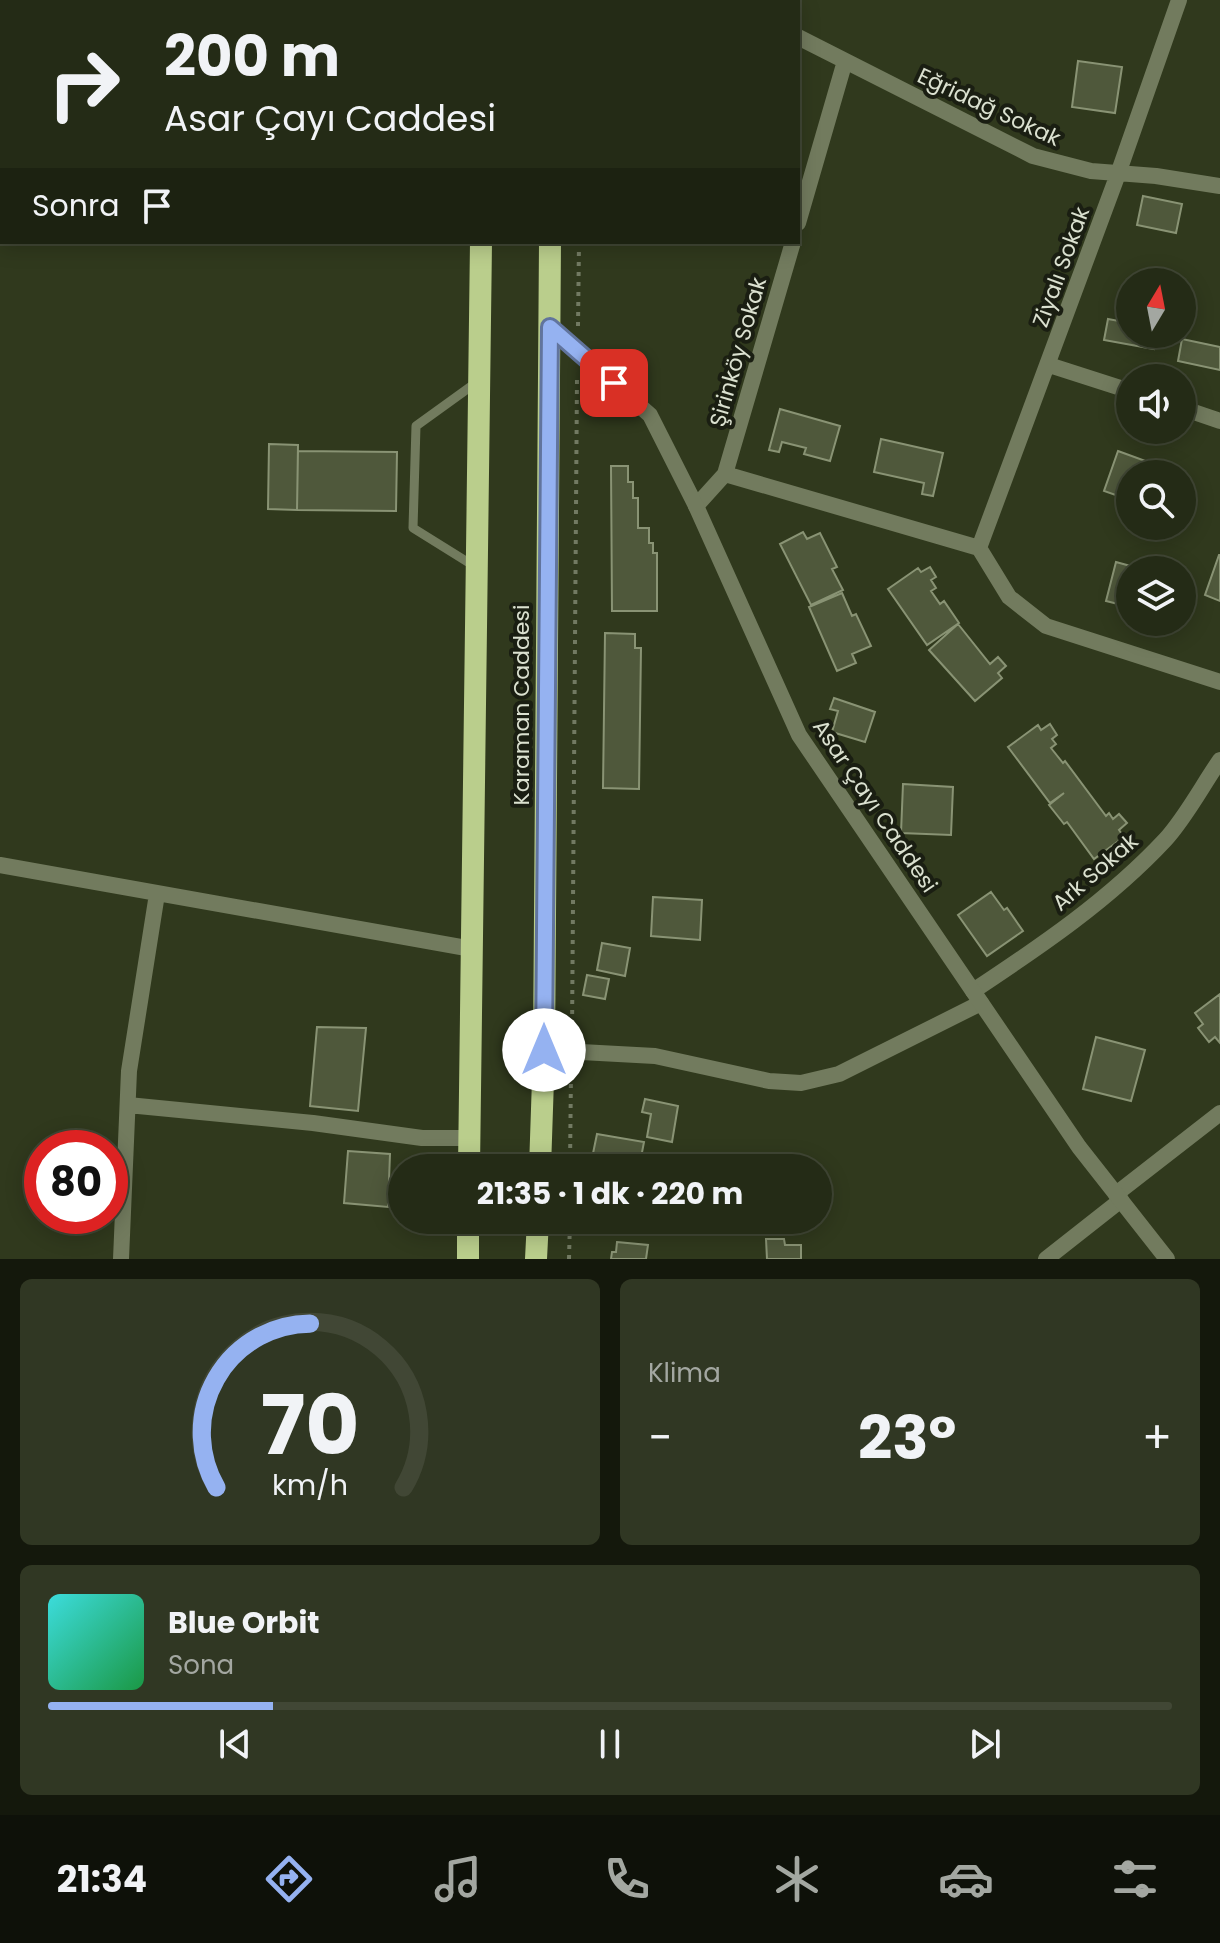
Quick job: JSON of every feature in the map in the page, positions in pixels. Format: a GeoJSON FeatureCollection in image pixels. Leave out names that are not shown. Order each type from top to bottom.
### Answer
{"type":"FeatureCollection","features":[{"type":"Feature","properties":{"kind":"highway","name":"Karaman Caddesi"},"geometry":{"type":"LineString","coordinates":[[469,1154],[481,244]]}},
{"type":"Feature","properties":{"kind":"highway","name":"Karaman Caddesi"},"geometry":{"type":"LineString","coordinates":[[540,1154],[544,1050],[550,244]]}},
{"type":"Feature","properties":{"kind":"highway"},"geometry":{"type":"LineString","coordinates":[[468,1234],[468,1259]]}},
{"type":"Feature","properties":{"kind":"highway"},"geometry":{"type":"LineString","coordinates":[[536,1259],[537,1234]]}},
{"type":"Feature","properties":{"kind":"street","name":"Ziyalı Sokak"},"geometry":{"type":"LineString","coordinates":[[979,548],[1049,365],[1179,0]]}},
{"type":"Feature","properties":{"kind":"street","name":"Eğridağ Sokak"},"geometry":{"type":"LineString","coordinates":[[800,38],[1033,156],[1065,166],[1220,186]]}},
{"type":"Feature","properties":{"kind":"street"},"geometry":{"type":"LineString","coordinates":[[800,216],[845,61]]}},
{"type":"Feature","properties":{"kind":"street","name":"Şirinköy Sokak"},"geometry":{"type":"LineString","coordinates":[[725,474],[792,244]]}},
{"type":"Feature","properties":{"kind":"street","name":"Asar Çayı Caddesi"},"geometry":{"type":"LineString","coordinates":[[550,327],[650,415],[696,506],[799,735],[1079,1147],[1167,1259]]}},
{"type":"Feature","properties":{"kind":"street"},"geometry":{"type":"LineString","coordinates":[[1049,365],[1116,387]]}},
{"type":"Feature","properties":{"kind":"street"},"geometry":{"type":"LineString","coordinates":[[1196,413],[1220,421]]}},
{"type":"Feature","properties":{"kind":"street"},"geometry":{"type":"LineString","coordinates":[[696,506],[725,474],[979,548],[1009,597],[1046,626],[1220,682]]}},
{"type":"Feature","properties":{"kind":"street","name":"Ark Sokak"},"geometry":{"type":"LineString","coordinates":[[544,1050],[655,1056],[769,1081],[801,1083],[839,1074],[977,997],[1118,885],[1167,838],[1220,760]]}},
{"type":"Feature","properties":{"kind":"street"},"geometry":{"type":"LineString","coordinates":[[0,865],[472,949]]}},
{"type":"Feature","properties":{"kind":"street"},"geometry":{"type":"LineString","coordinates":[[121,1259],[129,1071],[157,894]]}},
{"type":"Feature","properties":{"kind":"street"},"geometry":{"type":"LineString","coordinates":[[128,1105],[313,1123],[422,1138],[469,1138]]}},
{"type":"Feature","properties":{"kind":"street"},"geometry":{"type":"LineString","coordinates":[[1046,1259],[1220,1113]]}},
{"type":"Feature","properties":{"kind":"lane"},"geometry":{"type":"LineString","coordinates":[[478,568],[413,528],[416,426],[480,380]]}},
{"type":"Feature","properties":{"kind":"path"},"geometry":{"type":"LineString","coordinates":[[572,1034],[579,244]]}},
{"type":"Feature","properties":{"kind":"path"},"geometry":{"type":"LineString","coordinates":[[570,1154],[571,1069]]}},
{"type":"Feature","properties":{"kind":"path"},"geometry":{"type":"LineString","coordinates":[[569,1259],[570,1234]]}},
{"type":"Feature","properties":{"kind":"building"},"geometry":{"type":"Polygon","coordinates":[[[1078,61],[1122,67],[1115,113],[1072,107],[1078,61]]]}},
{"type":"Feature","properties":{"kind":"building"},"geometry":{"type":"Polygon","coordinates":[[[1143,196],[1182,204],[1176,233],[1137,225],[1143,196]]]}},
{"type":"Feature","properties":{"kind":"building"},"geometry":{"type":"Polygon","coordinates":[[[1108,319],[1116,320],[1116,342],[1104,340],[1108,319]]]}},
{"type":"Feature","properties":{"kind":"building"},"geometry":{"type":"Polygon","coordinates":[[[1196,342],[1220,347],[1220,370],[1178,361],[1180,348],[1196,348],[1196,342]]]}},
{"type":"Feature","properties":{"kind":"building"},"geometry":{"type":"Polygon","coordinates":[[[780,409],[840,426],[830,461],[804,454],[806,448],[782,442],[779,452],[769,450],[780,409]]]}},
{"type":"Feature","properties":{"kind":"building"},"geometry":{"type":"Polygon","coordinates":[[[881,439],[943,453],[933,496],[922,494],[924,483],[874,472],[881,439]]]}},
{"type":"Feature","properties":{"kind":"building"},"geometry":{"type":"Polygon","coordinates":[[[269,444],[298,445],[297,510],[268,509],[269,444]]]}},
{"type":"Feature","properties":{"kind":"building"},"geometry":{"type":"Polygon","coordinates":[[[298,451],[397,452],[396,511],[297,510],[298,451]]]}},
{"type":"Feature","properties":{"kind":"building"},"geometry":{"type":"Polygon","coordinates":[[[1118,451],[1143,460],[1116,460],[1116,495],[1104,491],[1118,451]]]}},
{"type":"Feature","properties":{"kind":"building"},"geometry":{"type":"Polygon","coordinates":[[[611,466],[628,466],[628,482],[633,482],[633,498],[638,498],[638,528],[649,528],[649,543],[653,543],[653,553],[657,553],[657,611],[612,611],[611,466]]]}},
{"type":"Feature","properties":{"kind":"building"},"geometry":{"type":"Polygon","coordinates":[[[803,532],[807,539],[820,533],[837,567],[832,569],[843,590],[811,605],[780,544],[803,532]]]}},
{"type":"Feature","properties":{"kind":"building"},"geometry":{"type":"Polygon","coordinates":[[[1220,555],[1220,601],[1205,595],[1220,555]]]}},
{"type":"Feature","properties":{"kind":"building"},"geometry":{"type":"Polygon","coordinates":[[[1116,562],[1116,604],[1106,601],[1116,562]]]}},
{"type":"Feature","properties":{"kind":"building"},"geometry":{"type":"Polygon","coordinates":[[[930,567],[936,577],[931,580],[936,588],[931,591],[940,604],[944,601],[959,623],[927,645],[888,589],[918,568],[921,572],[930,567]]]}},
{"type":"Feature","properties":{"kind":"building"},"geometry":{"type":"Polygon","coordinates":[[[842,593],[871,646],[852,654],[856,663],[837,671],[809,607],[842,593]]]}},
{"type":"Feature","properties":{"kind":"building"},"geometry":{"type":"Polygon","coordinates":[[[958,624],[990,664],[998,657],[1006,666],[998,673],[1002,678],[975,701],[929,650],[958,624]]]}},
{"type":"Feature","properties":{"kind":"building"},"geometry":{"type":"Polygon","coordinates":[[[605,633],[635,634],[635,648],[641,648],[639,789],[603,788],[605,633]]]}},
{"type":"Feature","properties":{"kind":"building"},"geometry":{"type":"Polygon","coordinates":[[[834,698],[875,712],[865,742],[832,732],[838,711],[830,709],[834,698]]]}},
{"type":"Feature","properties":{"kind":"building"},"geometry":{"type":"Polygon","coordinates":[[[1050,724],[1057,735],[1052,739],[1056,744],[1051,748],[1063,763],[1065,761],[1106,816],[1109,813],[1113,819],[1119,814],[1127,823],[1119,830],[1124,837],[1094,859],[1067,822],[1064,824],[1049,805],[1064,793],[1050,803],[1008,747],[1038,725],[1041,730],[1050,724]]]}},
{"type":"Feature","properties":{"kind":"building"},"geometry":{"type":"Polygon","coordinates":[[[903,784],[953,787],[951,835],[901,833],[903,784]]]}},
{"type":"Feature","properties":{"kind":"building"},"geometry":{"type":"Polygon","coordinates":[[[991,892],[1023,931],[987,956],[958,915],[991,892]]]}},
{"type":"Feature","properties":{"kind":"building"},"geometry":{"type":"Polygon","coordinates":[[[653,897],[702,900],[700,940],[651,936],[653,897]]]}},
{"type":"Feature","properties":{"kind":"building"},"geometry":{"type":"Polygon","coordinates":[[[602,943],[630,948],[625,976],[597,970],[602,943]]]}},
{"type":"Feature","properties":{"kind":"building"},"geometry":{"type":"Polygon","coordinates":[[[587,975],[609,979],[605,999],[583,995],[587,975]]]}},
{"type":"Feature","properties":{"kind":"building"},"geometry":{"type":"Polygon","coordinates":[[[1220,994],[1220,1043],[1215,1037],[1209,1042],[1198,1028],[1203,1024],[1195,1013],[1220,994]]]}},
{"type":"Feature","properties":{"kind":"building"},"geometry":{"type":"Polygon","coordinates":[[[317,1027],[366,1028],[358,1111],[310,1106],[317,1027]]]}},
{"type":"Feature","properties":{"kind":"building"},"geometry":{"type":"Polygon","coordinates":[[[1096,1037],[1145,1050],[1131,1101],[1083,1089],[1096,1037]]]}},
{"type":"Feature","properties":{"kind":"building"},"geometry":{"type":"Polygon","coordinates":[[[645,1099],[678,1106],[672,1142],[647,1137],[651,1114],[642,1112],[645,1099]]]}},
{"type":"Feature","properties":{"kind":"building"},"geometry":{"type":"Polygon","coordinates":[[[597,1134],[644,1142],[642,1154],[593,1154],[597,1134]]]}},
{"type":"Feature","properties":{"kind":"building"},"geometry":{"type":"Polygon","coordinates":[[[348,1151],[390,1154],[388,1207],[344,1203],[348,1151]]]}},
{"type":"Feature","properties":{"kind":"building"},"geometry":{"type":"Polygon","coordinates":[[[766,1239],[784,1239],[785,1245],[801,1245],[801,1259],[767,1259],[766,1239]]]}},
{"type":"Feature","properties":{"kind":"building"},"geometry":{"type":"Polygon","coordinates":[[[617,1242],[648,1245],[646,1259],[611,1259],[617,1242]]]}},
{"type":"Feature","properties":{"kind":"route"},"geometry":{"type":"LineString","coordinates":[[544,1050],[550,327],[614,383]]}}]}
